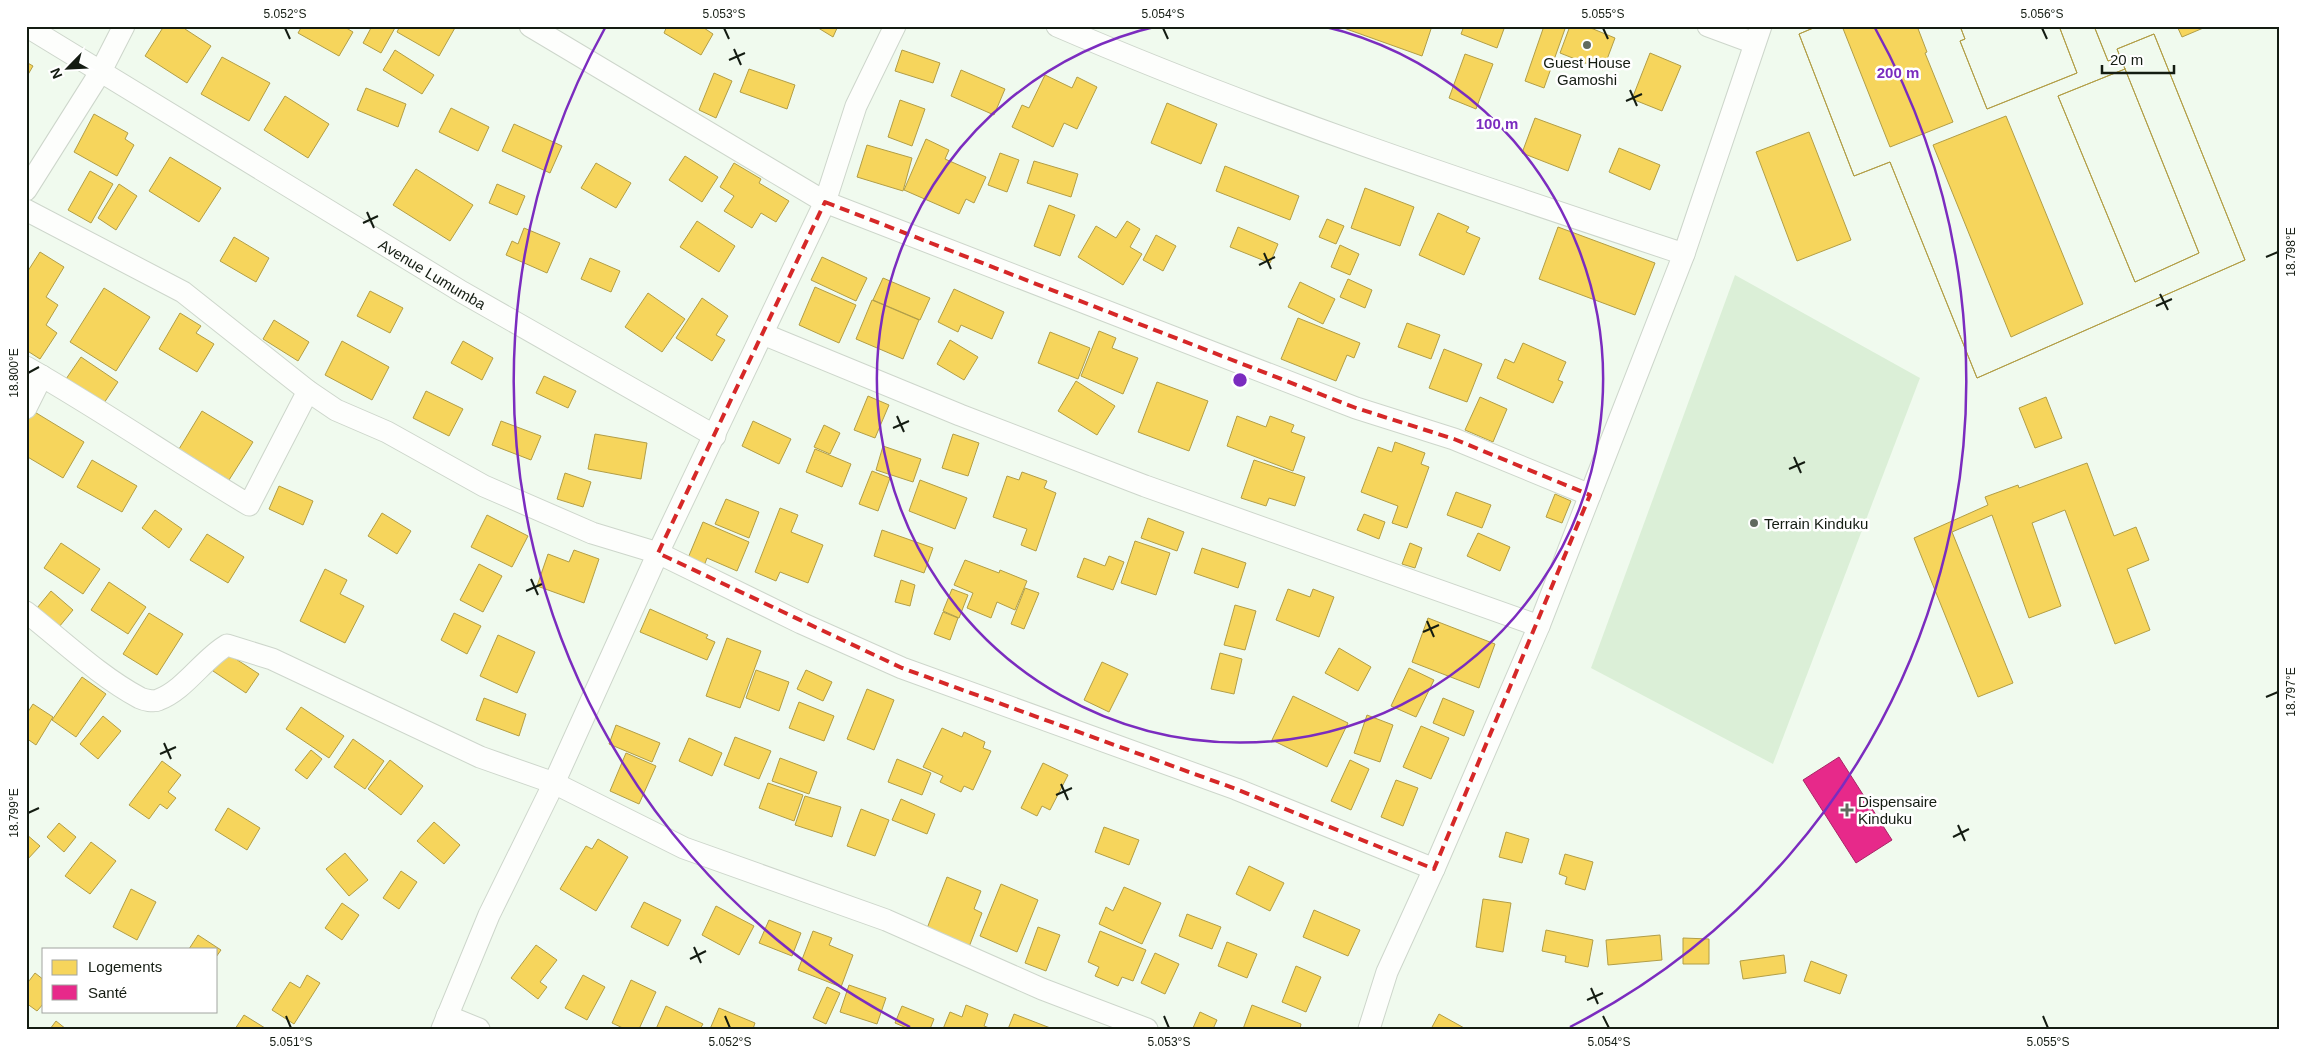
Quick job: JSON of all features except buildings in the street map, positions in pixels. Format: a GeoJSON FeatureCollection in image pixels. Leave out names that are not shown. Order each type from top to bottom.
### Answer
{"type":"FeatureCollection","features":[{"type":"Feature","properties":{"kind":"street","name":"Avenue Lumumba"},"geometry":{"type":"LineString","coordinates":[[26,26],[462,292],[715,436]]}},
{"type":"Feature","properties":{"kind":"street"},"geometry":{"type":"LineString","coordinates":[[26,190],[101,71],[124,26]]}},
{"type":"Feature","properties":{"kind":"street"},"geometry":{"type":"LineString","coordinates":[[530,26],[825,202],[1356,408],[1454,439],[1590,496]]}},
{"type":"Feature","properties":{"kind":"street"},"geometry":{"type":"LineString","coordinates":[[479,1029],[444,1022],[490,915],[554,784],[658,553],[825,202],[856,106],[895,26]]}},
{"type":"Feature","properties":{"kind":"street"},"geometry":{"type":"LineString","coordinates":[[1057,26],[1137,61],[1290,118],[1460,179],[1684,254]]}},
{"type":"Feature","properties":{"kind":"street"},"geometry":{"type":"LineString","coordinates":[[1369,1029],[1387,972],[1434,869],[1539,626],[1590,496],[1684,254],[1758,35],[1708,26]]}},
{"type":"Feature","properties":{"kind":"street"},"geometry":{"type":"LineString","coordinates":[[26,210],[183,292],[308,391],[336,410],[387,432],[484,486],[592,533],[658,553],[801,623],[902,668],[1236,789],[1434,869]]}},
{"type":"Feature","properties":{"kind":"street"},"geometry":{"type":"LineString","coordinates":[[763,334],[960,415],[1145,486],[1539,626]]}},
{"type":"Feature","properties":{"kind":"street"},"geometry":{"type":"LineString","coordinates":[[26,408],[34,372],[249,505],[308,391]]}},
{"type":"Feature","properties":{"kind":"street"},"geometry":{"type":"LineString","coordinates":[[26,612],[105,675],[142,700],[158,700],[171,692],[184,683],[214,652],[227,645],[272,659],[480,757],[554,784],[684,848],[886,920],[1042,989],[1147,1029]]}},
{"type":"Feature","properties":{"kind":"highlighted area"},"geometry":{"type":"Polygon","coordinates":[[[825,202],[1356,408],[1454,439],[1590,495],[1434,869],[1236,789],[902,668],[658,553],[825,202]]]}},
{"type":"Feature","properties":{"kind":"green space","name":"Terrain Kinduku"},"geometry":{"type":"Polygon","coordinates":[[[1735,275],[1920,378],[1773,764],[1591,668],[1735,275]]]}},
{"type":"Feature","properties":{"kind":"place","name":"Guest House Gamoshi"},"geometry":{"type":"Point","coordinates":[1587,45]}},
{"type":"Feature","properties":{"kind":"place","name":"Terrain Kinduku"},"geometry":{"type":"Point","coordinates":[1754,523]}},
{"type":"Feature","properties":{"kind":"place","name":"Dispensaire Kinduku"},"geometry":{"type":"Point","coordinates":[1847,810]}}]}
